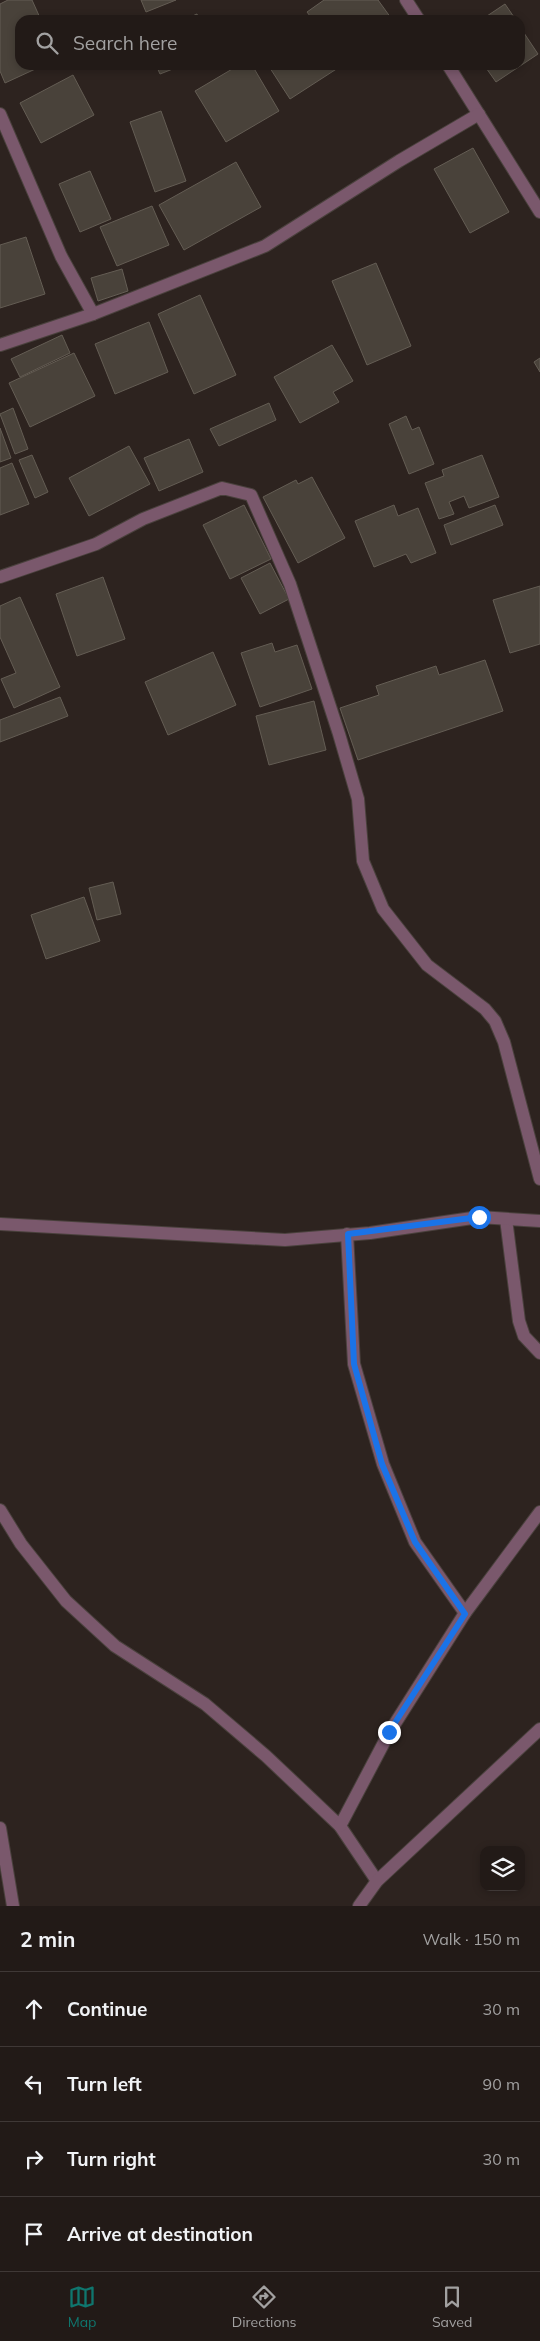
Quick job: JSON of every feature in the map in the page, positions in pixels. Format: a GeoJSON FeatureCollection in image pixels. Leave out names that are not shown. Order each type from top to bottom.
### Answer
{"type":"FeatureCollection","features":[{"type":"Feature","properties":{"kind":"street"},"geometry":{"type":"LineString","coordinates":[[406,0],[416,15]]}},
{"type":"Feature","properties":{"kind":"street"},"geometry":{"type":"LineString","coordinates":[[451,70],[540,212]]}},
{"type":"Feature","properties":{"kind":"street"},"geometry":{"type":"LineString","coordinates":[[0,114],[61,256],[92,314]]}},
{"type":"Feature","properties":{"kind":"street"},"geometry":{"type":"LineString","coordinates":[[0,345],[92,314],[265,246],[399,160],[479,114]]}},
{"type":"Feature","properties":{"kind":"street"},"geometry":{"type":"LineString","coordinates":[[0,577],[96,544],[143,519],[222,488],[251,495],[290,584],[339,734],[358,799],[363,861],[383,908],[427,965],[485,1009],[495,1021],[504,1042],[540,1179]]}},
{"type":"Feature","properties":{"kind":"street"},"geometry":{"type":"LineString","coordinates":[[0,1224],[285,1240],[479,1217],[540,1221]]}},
{"type":"Feature","properties":{"kind":"street"},"geometry":{"type":"LineString","coordinates":[[506,1219],[519,1321],[524,1336],[540,1353]]}},
{"type":"Feature","properties":{"kind":"street"},"geometry":{"type":"LineString","coordinates":[[348,1234],[354,1364],[382,1464],[415,1542],[465,1614]]}},
{"type":"Feature","properties":{"kind":"street"},"geometry":{"type":"LineString","coordinates":[[0,1510],[21,1544],[73,1608],[115,1646],[205,1704],[266,1756],[340,1826],[377,1881]]}},
{"type":"Feature","properties":{"kind":"street"},"geometry":{"type":"LineString","coordinates":[[340,1826],[389,1732],[465,1614],[540,1512]]}},
{"type":"Feature","properties":{"kind":"street"},"geometry":{"type":"LineString","coordinates":[[359,1906],[377,1881],[540,1729]]}},
{"type":"Feature","properties":{"kind":"street"},"geometry":{"type":"LineString","coordinates":[[0,1828],[13,1906]]}},
{"type":"Feature","properties":{"kind":"building"},"geometry":{"type":"Polygon","coordinates":[[[8,0],[32,0],[39,15],[15,15],[15,70],[33,70],[5,83],[0,71],[0,4],[8,0]]]}},
{"type":"Feature","properties":{"kind":"building"},"geometry":{"type":"Polygon","coordinates":[[[141,0],[176,0],[146,12],[141,0]]]}},
{"type":"Feature","properties":{"kind":"building"},"geometry":{"type":"Polygon","coordinates":[[[324,0],[378,0],[389,15],[309,15],[307,12],[324,0]]]}},
{"type":"Feature","properties":{"kind":"building"},"geometry":{"type":"Polygon","coordinates":[[[505,4],[513,15],[488,15],[505,4]]]}},
{"type":"Feature","properties":{"kind":"building"},"geometry":{"type":"Polygon","coordinates":[[[525,34],[538,54],[525,63],[525,34]]]}},
{"type":"Feature","properties":{"kind":"building"},"geometry":{"type":"Polygon","coordinates":[[[158,70],[170,70],[160,74],[158,70]]]}},
{"type":"Feature","properties":{"kind":"building"},"geometry":{"type":"Polygon","coordinates":[[[231,70],[255,70],[279,111],[226,142],[195,91],[231,70]]]}},
{"type":"Feature","properties":{"kind":"building"},"geometry":{"type":"Polygon","coordinates":[[[271,70],[335,70],[290,99],[271,70]]]}},
{"type":"Feature","properties":{"kind":"building"},"geometry":{"type":"Polygon","coordinates":[[[488,70],[514,70],[496,82],[488,70]]]}},
{"type":"Feature","properties":{"kind":"building"},"geometry":{"type":"Polygon","coordinates":[[[73,75],[94,115],[41,143],[20,103],[73,75]]]}},
{"type":"Feature","properties":{"kind":"building"},"geometry":{"type":"Polygon","coordinates":[[[161,111],[186,181],[155,192],[130,122],[161,111]]]}},
{"type":"Feature","properties":{"kind":"building"},"geometry":{"type":"Polygon","coordinates":[[[473,148],[509,212],[470,233],[434,169],[473,148]]]}},
{"type":"Feature","properties":{"kind":"building"},"geometry":{"type":"Polygon","coordinates":[[[236,162],[261,207],[184,250],[159,205],[236,162]]]}},
{"type":"Feature","properties":{"kind":"building"},"geometry":{"type":"Polygon","coordinates":[[[90,171],[111,219],[80,232],[59,184],[90,171]]]}},
{"type":"Feature","properties":{"kind":"building"},"geometry":{"type":"Polygon","coordinates":[[[152,206],[169,245],[117,266],[100,227],[152,206]]]}},
{"type":"Feature","properties":{"kind":"building"},"geometry":{"type":"Polygon","coordinates":[[[26,237],[45,294],[0,308],[0,245],[26,237]]]}},
{"type":"Feature","properties":{"kind":"building"},"geometry":{"type":"Polygon","coordinates":[[[376,263],[411,346],[367,365],[332,281],[376,263]]]}},
{"type":"Feature","properties":{"kind":"building"},"geometry":{"type":"Polygon","coordinates":[[[122,269],[128,291],[98,301],[91,278],[122,269]]]}},
{"type":"Feature","properties":{"kind":"building"},"geometry":{"type":"Polygon","coordinates":[[[200,295],[236,375],[194,394],[158,314],[200,295]]]}},
{"type":"Feature","properties":{"kind":"building"},"geometry":{"type":"Polygon","coordinates":[[[149,322],[168,372],[115,394],[95,344],[149,322]]]}},
{"type":"Feature","properties":{"kind":"building"},"geometry":{"type":"Polygon","coordinates":[[[62,335],[70,353],[20,377],[11,359],[62,335]]]}},
{"type":"Feature","properties":{"kind":"building"},"geometry":{"type":"Polygon","coordinates":[[[332,345],[353,381],[333,392],[339,402],[300,423],[274,377],[332,345]]]}},
{"type":"Feature","properties":{"kind":"building"},"geometry":{"type":"Polygon","coordinates":[[[74,353],[95,396],[30,427],[9,383],[74,353]]]}},
{"type":"Feature","properties":{"kind":"building"},"geometry":{"type":"Polygon","coordinates":[[[540,358],[540,372],[534,362],[540,358]]]}},
{"type":"Feature","properties":{"kind":"building"},"geometry":{"type":"Polygon","coordinates":[[[269,403],[276,420],[219,446],[210,429],[269,403]]]}},
{"type":"Feature","properties":{"kind":"building"},"geometry":{"type":"Polygon","coordinates":[[[13,408],[28,449],[15,454],[0,414],[13,408]]]}},
{"type":"Feature","properties":{"kind":"building"},"geometry":{"type":"Polygon","coordinates":[[[406,416],[412,430],[419,427],[434,464],[409,474],[389,424],[406,416]]]}},
{"type":"Feature","properties":{"kind":"building"},"geometry":{"type":"Polygon","coordinates":[[[0,428],[11,458],[0,462],[0,428]]]}},
{"type":"Feature","properties":{"kind":"building"},"geometry":{"type":"Polygon","coordinates":[[[189,439],[203,472],[159,491],[144,458],[189,439]]]}},
{"type":"Feature","properties":{"kind":"building"},"geometry":{"type":"Polygon","coordinates":[[[129,446],[150,484],[89,516],[69,478],[129,446]]]}},
{"type":"Feature","properties":{"kind":"building"},"geometry":{"type":"Polygon","coordinates":[[[32,455],[48,492],[35,498],[19,460],[32,455]]]}},
{"type":"Feature","properties":{"kind":"building"},"geometry":{"type":"Polygon","coordinates":[[[482,455],[499,497],[469,508],[464,496],[449,502],[454,514],[439,519],[425,483],[444,476],[442,470],[482,455]]]}},
{"type":"Feature","properties":{"kind":"building"},"geometry":{"type":"Polygon","coordinates":[[[12,463],[29,504],[0,515],[0,468],[12,463]]]}},
{"type":"Feature","properties":{"kind":"building"},"geometry":{"type":"Polygon","coordinates":[[[312,477],[345,538],[298,563],[263,497],[296,480],[298,484],[312,477]]]}},
{"type":"Feature","properties":{"kind":"building"},"geometry":{"type":"Polygon","coordinates":[[[244,505],[271,559],[230,579],[203,525],[244,505]]]}},
{"type":"Feature","properties":{"kind":"building"},"geometry":{"type":"Polygon","coordinates":[[[394,505],[398,516],[418,508],[436,553],[411,563],[406,554],[374,567],[355,521],[394,505]]]}},
{"type":"Feature","properties":{"kind":"building"},"geometry":{"type":"Polygon","coordinates":[[[495,505],[503,525],[451,545],[444,525],[495,505]]]}},
{"type":"Feature","properties":{"kind":"building"},"geometry":{"type":"Polygon","coordinates":[[[270,563],[289,599],[260,614],[241,578],[270,563]]]}},
{"type":"Feature","properties":{"kind":"building"},"geometry":{"type":"Polygon","coordinates":[[[103,577],[125,639],[77,656],[56,594],[103,577]]]}},
{"type":"Feature","properties":{"kind":"building"},"geometry":{"type":"Polygon","coordinates":[[[540,586],[540,644],[510,653],[493,600],[540,586]]]}},
{"type":"Feature","properties":{"kind":"building"},"geometry":{"type":"Polygon","coordinates":[[[20,597],[60,687],[14,708],[1,679],[16,673],[0,637],[0,606],[20,597]]]}},
{"type":"Feature","properties":{"kind":"building"},"geometry":{"type":"Polygon","coordinates":[[[272,643],[275,652],[297,645],[312,689],[260,707],[241,653],[272,643]]]}},
{"type":"Feature","properties":{"kind":"building"},"geometry":{"type":"Polygon","coordinates":[[[213,652],[236,705],[168,735],[145,682],[213,652]]]}},
{"type":"Feature","properties":{"kind":"building"},"geometry":{"type":"Polygon","coordinates":[[[485,660],[503,711],[358,760],[340,708],[379,695],[376,686],[436,666],[439,675],[485,660]]]}},
{"type":"Feature","properties":{"kind":"building"},"geometry":{"type":"Polygon","coordinates":[[[60,697],[68,716],[0,742],[0,720],[60,697]]]}},
{"type":"Feature","properties":{"kind":"building"},"geometry":{"type":"Polygon","coordinates":[[[314,701],[326,750],[269,765],[256,716],[314,701]]]}},
{"type":"Feature","properties":{"kind":"building"},"geometry":{"type":"Polygon","coordinates":[[[113,882],[121,914],[97,920],[89,888],[113,882]]]}},
{"type":"Feature","properties":{"kind":"building"},"geometry":{"type":"Polygon","coordinates":[[[84,897],[100,941],[46,959],[31,915],[84,897]]]}},
{"type":"Feature","properties":{"kind":"route"},"geometry":{"type":"LineString","coordinates":[[389,1732],[465,1614],[415,1542],[382,1464],[354,1364],[348,1234],[370,1233],[479,1217]]}}]}
